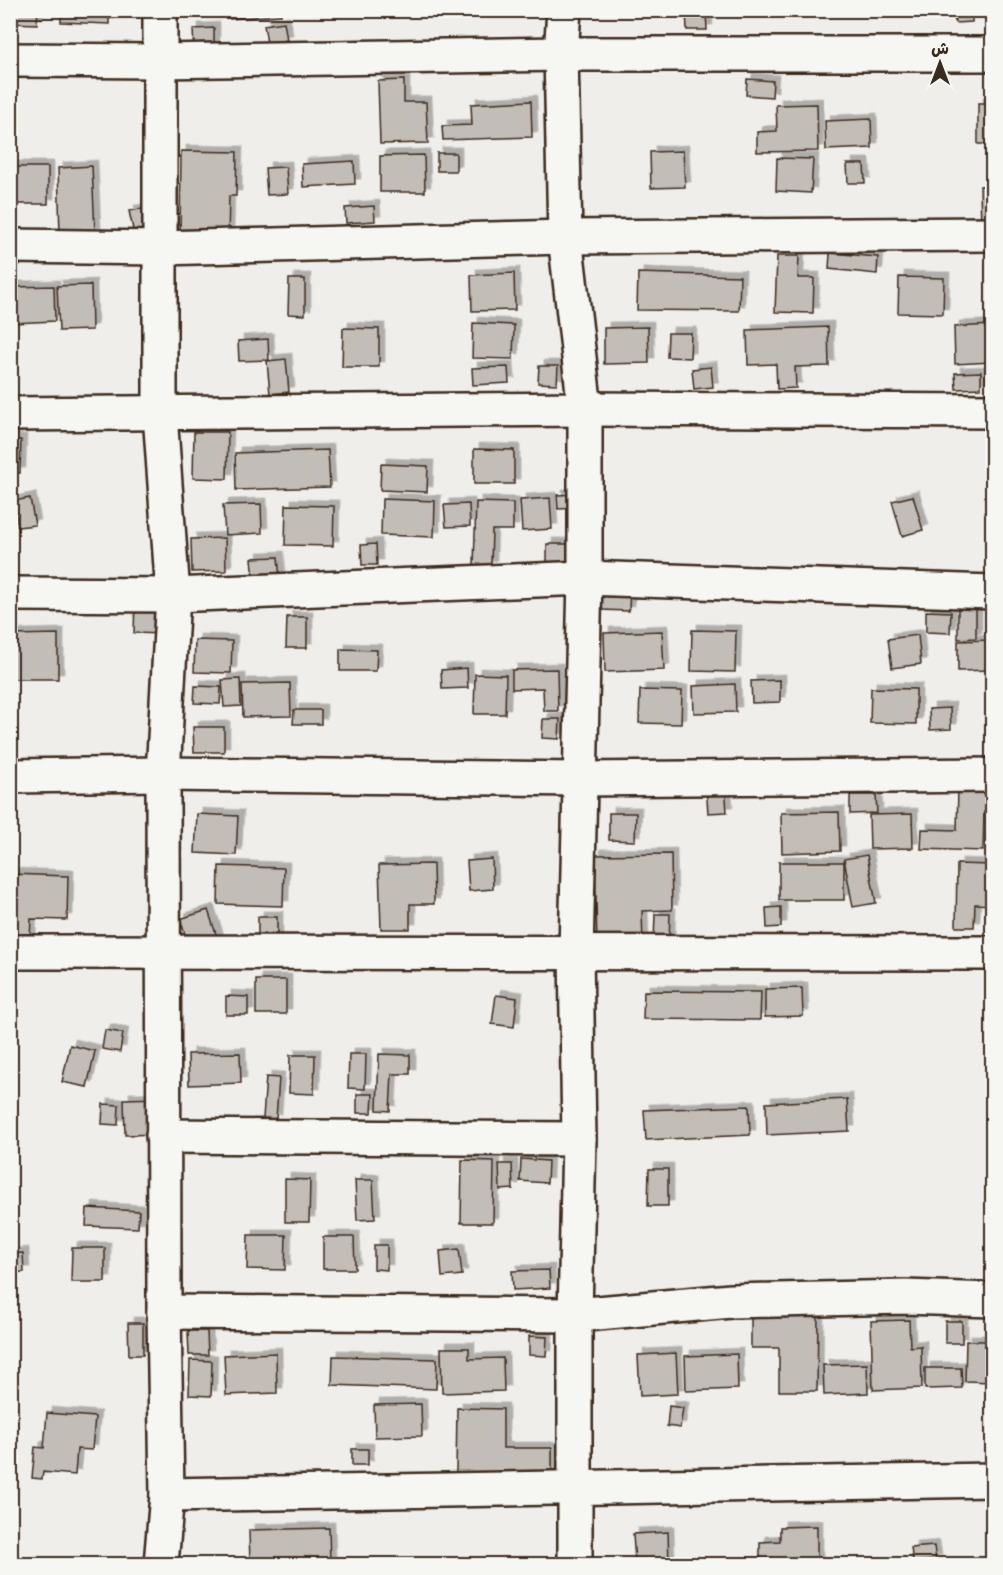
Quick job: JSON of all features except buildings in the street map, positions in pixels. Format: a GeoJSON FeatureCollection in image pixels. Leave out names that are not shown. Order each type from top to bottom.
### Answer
{"type":"FeatureCollection","features":[{"type":"Feature","properties":{"kind":"street"},"geometry":{"type":"LineString","coordinates":[[160,10],[160,414],[173,595],[163,774],[163,1136],[167,1495],[161,1564]]}},
{"type":"Feature","properties":{"kind":"street"},"geometry":{"type":"LineString","coordinates":[[564,10],[561,54],[565,237],[585,409],[585,578],[576,952],[579,1139],[575,1314],[577,1489],[575,1564]]}},
{"type":"Feature","properties":{"kind":"street"},"geometry":{"type":"LineString","coordinates":[[10,60],[161,61],[561,54],[993,54]]}},
{"type":"Feature","properties":{"kind":"street"},"geometry":{"type":"LineString","coordinates":[[10,246],[160,248],[565,237],[993,234]]}},
{"type":"Feature","properties":{"kind":"street"},"geometry":{"type":"LineString","coordinates":[[10,414],[585,409],[993,411]]}},
{"type":"Feature","properties":{"kind":"street"},"geometry":{"type":"LineString","coordinates":[[10,594],[173,595],[585,578],[993,592]]}},
{"type":"Feature","properties":{"kind":"street"},"geometry":{"type":"LineString","coordinates":[[10,776],[163,774],[579,779],[993,774]]}},
{"type":"Feature","properties":{"kind":"street"},"geometry":{"type":"LineString","coordinates":[[10,952],[162,954],[993,953]]}},
{"type":"Feature","properties":{"kind":"street"},"geometry":{"type":"LineString","coordinates":[[163,1136],[579,1139]]}},
{"type":"Feature","properties":{"kind":"street"},"geometry":{"type":"LineString","coordinates":[[164,1312],[575,1314],[731,1301],[905,1297],[993,1300]]}},
{"type":"Feature","properties":{"kind":"street"},"geometry":{"type":"LineString","coordinates":[[167,1495],[993,1480]]}}]}
